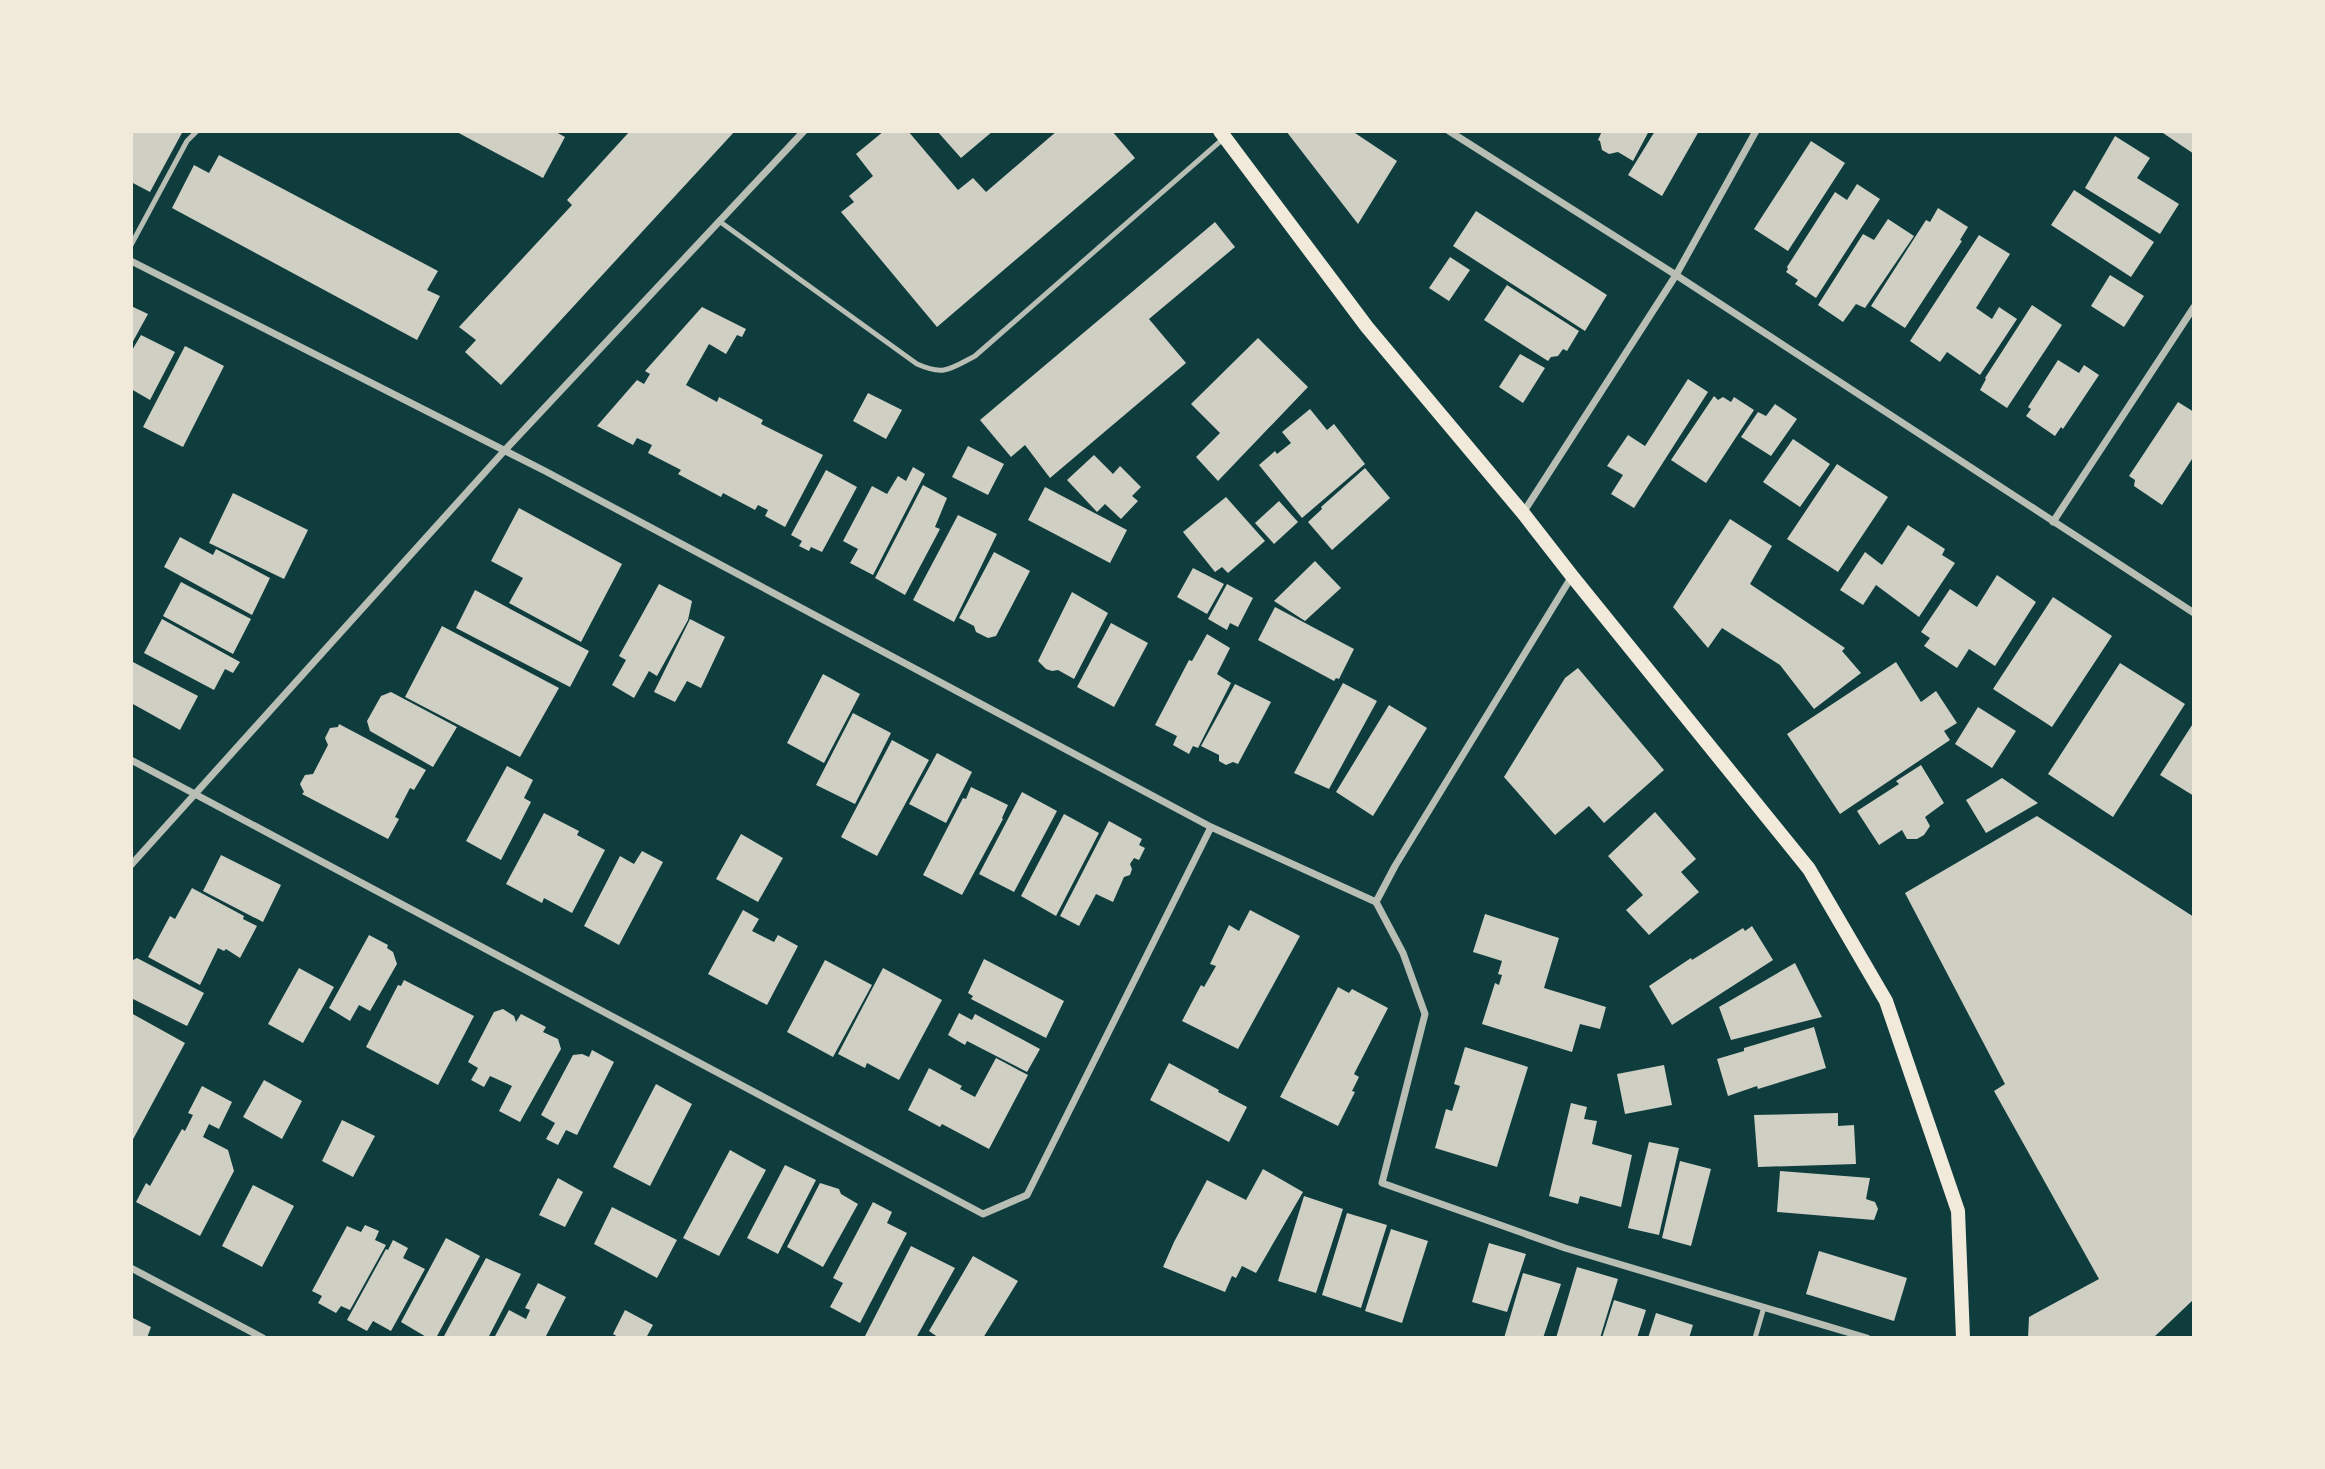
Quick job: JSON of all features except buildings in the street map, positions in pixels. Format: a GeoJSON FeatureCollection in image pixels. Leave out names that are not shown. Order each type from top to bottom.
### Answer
{"type":"FeatureCollection","features":[{"type":"Feature","properties":{"kind":"main road"},"geometry":{"type":"LineString","coordinates":[[1222,134],[1367,327],[1523,513],[1809,869],[1886,1001],[1958,1210],[1963,1338]]}},
{"type":"Feature","properties":{"kind":"street"},"geometry":{"type":"LineString","coordinates":[[131,865],[505,450],[804,131]]}},
{"type":"Feature","properties":{"kind":"street"},"geometry":{"type":"LineString","coordinates":[[1449,131],[1676,275],[2194,613]]}},
{"type":"Feature","properties":{"kind":"street"},"geometry":{"type":"LineString","coordinates":[[1523,513],[1676,275],[1756,131]]}},
{"type":"Feature","properties":{"kind":"street"},"geometry":{"type":"LineString","coordinates":[[131,261],[505,450],[1212,827],[1376,902],[1403,953],[1425,1014],[1382,1183],[1565,1248],[1867,1338]]}},
{"type":"Feature","properties":{"kind":"street"},"geometry":{"type":"LineString","coordinates":[[2053,522],[2194,307]]}},
{"type":"Feature","properties":{"kind":"street"},"geometry":{"type":"LineString","coordinates":[[1376,902],[1395,866],[1572,576]]}},
{"type":"Feature","properties":{"kind":"street"},"geometry":{"type":"LineString","coordinates":[[131,760],[983,1214],[1027,1195],[1212,827]]}},
{"type":"Feature","properties":{"kind":"street"},"geometry":{"type":"LineString","coordinates":[[131,1268],[263,1338]]}},
{"type":"Feature","properties":{"kind":"lane"},"geometry":{"type":"LineString","coordinates":[[131,244],[187,141],[197,131]]}},
{"type":"Feature","properties":{"kind":"lane"},"geometry":{"type":"LineString","coordinates":[[719,221],[917,364],[933,371],[953,368],[975,356],[1222,134]]}},
{"type":"Feature","properties":{"kind":"lane"},"geometry":{"type":"LineString","coordinates":[[1755,1338],[1764,1307]]}}]}
